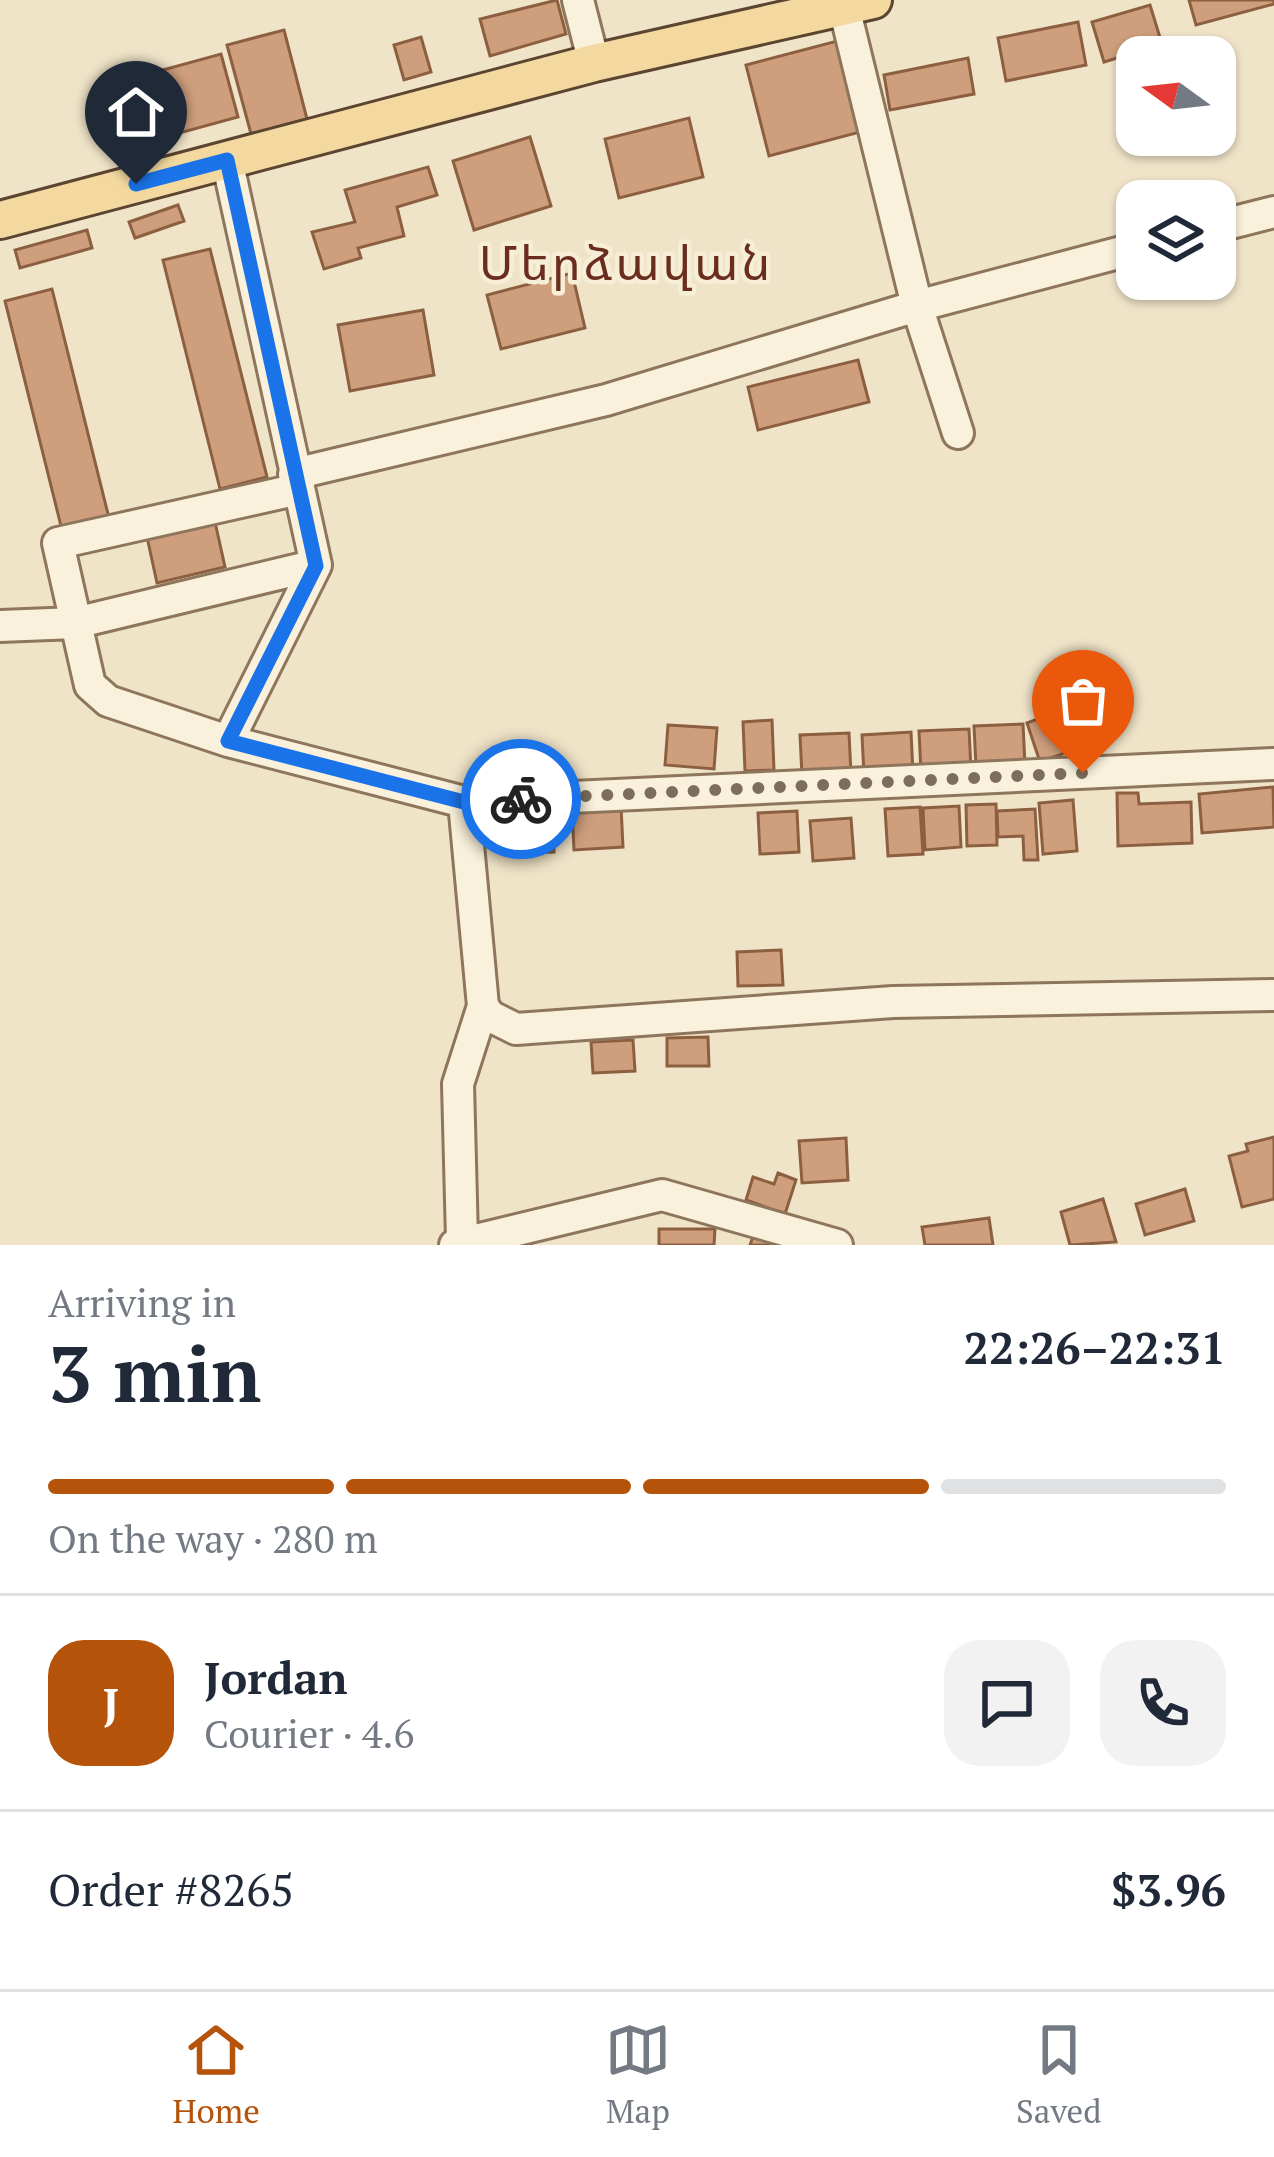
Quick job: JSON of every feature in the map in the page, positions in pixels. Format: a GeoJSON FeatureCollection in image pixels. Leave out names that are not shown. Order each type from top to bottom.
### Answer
{"type":"FeatureCollection","features":[{"type":"Feature","properties":{"kind":"main road"},"geometry":{"type":"LineString","coordinates":[[0,220],[594,63],[859,3]]}},
{"type":"Feature","properties":{"kind":"street"},"geometry":{"type":"LineString","coordinates":[[578,0],[594,63]]}},
{"type":"Feature","properties":{"kind":"street"},"geometry":{"type":"LineString","coordinates":[[859,3],[917,305],[958,434]]}},
{"type":"Feature","properties":{"kind":"street"},"geometry":{"type":"LineString","coordinates":[[227,160],[316,566],[228,741]]}},
{"type":"Feature","properties":{"kind":"street"},"geometry":{"type":"LineString","coordinates":[[1236,222],[1274,212]]}},
{"type":"Feature","properties":{"kind":"street"},"geometry":{"type":"LineString","coordinates":[[1116,253],[917,305],[606,400],[58,542],[90,686],[108,700],[228,741],[464,802],[1274,764]]}},
{"type":"Feature","properties":{"kind":"street"},"geometry":{"type":"LineString","coordinates":[[0,626],[75,623],[316,566]]}},
{"type":"Feature","properties":{"kind":"street"},"geometry":{"type":"LineString","coordinates":[[464,802],[483,1006],[458,1084],[459,1242],[662,1195],[837,1245]]}},
{"type":"Feature","properties":{"kind":"street"},"geometry":{"type":"LineString","coordinates":[[483,1006],[490,1016],[516,1029],[892,1002],[1274,995]]}},
{"type":"Feature","properties":{"kind":"building"},"geometry":{"type":"Polygon","coordinates":[[[557,0],[566,34],[490,56],[480,19],[557,0]]]}},
{"type":"Feature","properties":{"kind":"building"},"geometry":{"type":"Polygon","coordinates":[[[1189,0],[1274,0],[1274,4],[1196,25],[1189,0]]]}},
{"type":"Feature","properties":{"kind":"building"},"geometry":{"type":"Polygon","coordinates":[[[1150,5],[1160,36],[1116,36],[1116,58],[1104,62],[1092,22],[1150,5]]]}},
{"type":"Feature","properties":{"kind":"building"},"geometry":{"type":"Polygon","coordinates":[[[1078,22],[1086,65],[1006,81],[998,38],[1078,22]]]}},
{"type":"Feature","properties":{"kind":"building"},"geometry":{"type":"Polygon","coordinates":[[[284,30],[307,119],[251,134],[227,45],[284,30]]]}},
{"type":"Feature","properties":{"kind":"building"},"geometry":{"type":"Polygon","coordinates":[[[421,37],[431,72],[404,80],[394,45],[421,37]]]}},
{"type":"Feature","properties":{"kind":"building"},"geometry":{"type":"Polygon","coordinates":[[[841,40],[864,131],[769,156],[746,65],[841,40]]]}},
{"type":"Feature","properties":{"kind":"building"},"geometry":{"type":"Polygon","coordinates":[[[221,54],[238,117],[176,134],[159,71],[221,54]]]}},
{"type":"Feature","properties":{"kind":"building"},"geometry":{"type":"Polygon","coordinates":[[[968,58],[974,94],[890,110],[884,75],[968,58]]]}},
{"type":"Feature","properties":{"kind":"building"},"geometry":{"type":"Polygon","coordinates":[[[689,118],[703,177],[619,198],[605,139],[689,118]]]}},
{"type":"Feature","properties":{"kind":"building"},"geometry":{"type":"Polygon","coordinates":[[[530,137],[551,206],[474,230],[453,161],[530,137]]]}},
{"type":"Feature","properties":{"kind":"building"},"geometry":{"type":"Polygon","coordinates":[[[428,167],[437,195],[397,207],[404,236],[358,248],[361,258],[324,269],[312,232],[355,222],[345,190],[428,167]]]}},
{"type":"Feature","properties":{"kind":"building"},"geometry":{"type":"Polygon","coordinates":[[[178,205],[184,221],[135,238],[129,222],[178,205]]]}},
{"type":"Feature","properties":{"kind":"building"},"geometry":{"type":"Polygon","coordinates":[[[87,230],[92,248],[20,268],[15,250],[87,230]]]}},
{"type":"Feature","properties":{"kind":"building"},"geometry":{"type":"Polygon","coordinates":[[[210,249],[267,477],[220,489],[163,260],[210,249]]]}},
{"type":"Feature","properties":{"kind":"building"},"geometry":{"type":"Polygon","coordinates":[[[572,273],[585,328],[501,349],[487,295],[572,273]]]}},
{"type":"Feature","properties":{"kind":"building"},"geometry":{"type":"Polygon","coordinates":[[[52,289],[109,518],[62,530],[5,301],[52,289]]]}},
{"type":"Feature","properties":{"kind":"building"},"geometry":{"type":"Polygon","coordinates":[[[423,310],[434,375],[350,391],[338,325],[423,310]]]}},
{"type":"Feature","properties":{"kind":"building"},"geometry":{"type":"Polygon","coordinates":[[[858,360],[869,402],[758,430],[748,387],[858,360]]]}},
{"type":"Feature","properties":{"kind":"building"},"geometry":{"type":"Polygon","coordinates":[[[215,522],[225,567],[157,583],[147,537],[215,522]]]}},
{"type":"Feature","properties":{"kind":"building"},"geometry":{"type":"Polygon","coordinates":[[[1073,706],[1087,745],[1040,762],[1027,723],[1073,706]]]}},
{"type":"Feature","properties":{"kind":"building"},"geometry":{"type":"Polygon","coordinates":[[[772,720],[774,770],[745,771],[743,722],[772,720]]]}},
{"type":"Feature","properties":{"kind":"building"},"geometry":{"type":"Polygon","coordinates":[[[1023,724],[1025,765],[976,767],[974,726],[1023,724]]]}},
{"type":"Feature","properties":{"kind":"building"},"geometry":{"type":"Polygon","coordinates":[[[668,725],[717,728],[714,769],[665,765],[668,725]]]}},
{"type":"Feature","properties":{"kind":"building"},"geometry":{"type":"Polygon","coordinates":[[[969,729],[971,770],[921,772],[919,731],[969,729]]]}},
{"type":"Feature","properties":{"kind":"building"},"geometry":{"type":"Polygon","coordinates":[[[911,732],[913,773],[864,775],[862,735],[911,732]]]}},
{"type":"Feature","properties":{"kind":"building"},"geometry":{"type":"Polygon","coordinates":[[[849,733],[851,774],[802,776],[800,735],[849,733]]]}},
{"type":"Feature","properties":{"kind":"building"},"geometry":{"type":"Polygon","coordinates":[[[1273,787],[1274,827],[1202,833],[1199,794],[1273,787]]]}},
{"type":"Feature","properties":{"kind":"building"},"geometry":{"type":"Polygon","coordinates":[[[1117,793],[1138,793],[1139,804],[1191,802],[1192,843],[1118,846],[1117,793]]]}},
{"type":"Feature","properties":{"kind":"building"},"geometry":{"type":"Polygon","coordinates":[[[1073,800],[1077,851],[1043,854],[1039,803],[1073,800]]]}},
{"type":"Feature","properties":{"kind":"building"},"geometry":{"type":"Polygon","coordinates":[[[996,804],[997,845],[967,846],[966,805],[996,804]]]}},
{"type":"Feature","properties":{"kind":"building"},"geometry":{"type":"Polygon","coordinates":[[[621,806],[623,847],[574,850],[572,809],[621,806]]]}},
{"type":"Feature","properties":{"kind":"building"},"geometry":{"type":"Polygon","coordinates":[[[959,806],[961,847],[925,850],[923,808],[959,806]]]}},
{"type":"Feature","properties":{"kind":"building"},"geometry":{"type":"Polygon","coordinates":[[[920,807],[923,854],[888,856],[885,809],[920,807]]]}},
{"type":"Feature","properties":{"kind":"building"},"geometry":{"type":"Polygon","coordinates":[[[1035,809],[1038,860],[1024,860],[1023,836],[998,837],[997,811],[1035,809]]]}},
{"type":"Feature","properties":{"kind":"building"},"geometry":{"type":"Polygon","coordinates":[[[797,811],[799,852],[760,854],[758,813],[797,811]]]}},
{"type":"Feature","properties":{"kind":"building"},"geometry":{"type":"Polygon","coordinates":[[[851,818],[854,858],[813,861],[810,821],[851,818]]]}},
{"type":"Feature","properties":{"kind":"building"},"geometry":{"type":"Polygon","coordinates":[[[554,819],[554,852],[504,854],[504,821],[554,819]]]}},
{"type":"Feature","properties":{"kind":"building"},"geometry":{"type":"Polygon","coordinates":[[[781,950],[783,985],[738,986],[737,952],[781,950]]]}},
{"type":"Feature","properties":{"kind":"building"},"geometry":{"type":"Polygon","coordinates":[[[708,1037],[709,1066],[667,1066],[667,1038],[708,1037]]]}},
{"type":"Feature","properties":{"kind":"building"},"geometry":{"type":"Polygon","coordinates":[[[633,1040],[635,1071],[593,1073],[591,1042],[633,1040]]]}},
{"type":"Feature","properties":{"kind":"building"},"geometry":{"type":"Polygon","coordinates":[[[1274,1137],[1274,1199],[1242,1207],[1229,1156],[1248,1151],[1246,1144],[1274,1137]]]}},
{"type":"Feature","properties":{"kind":"building"},"geometry":{"type":"Polygon","coordinates":[[[846,1138],[848,1180],[802,1183],[799,1141],[846,1138]]]}},
{"type":"Feature","properties":{"kind":"building"},"geometry":{"type":"Polygon","coordinates":[[[778,1173],[796,1180],[785,1214],[746,1200],[753,1177],[774,1184],[778,1173]]]}},
{"type":"Feature","properties":{"kind":"building"},"geometry":{"type":"Polygon","coordinates":[[[1185,1189],[1194,1221],[1145,1235],[1136,1204],[1185,1189]]]}},
{"type":"Feature","properties":{"kind":"building"},"geometry":{"type":"Polygon","coordinates":[[[1103,1199],[1116,1242],[1070,1245],[1061,1212],[1103,1199]]]}},
{"type":"Feature","properties":{"kind":"building"},"geometry":{"type":"Polygon","coordinates":[[[989,1218],[993,1245],[925,1245],[922,1227],[989,1218]]]}},
{"type":"Feature","properties":{"kind":"building"},"geometry":{"type":"Polygon","coordinates":[[[659,1229],[715,1229],[714,1245],[659,1245],[659,1229]]]}},
{"type":"Feature","properties":{"kind":"building"},"geometry":{"type":"Polygon","coordinates":[[[755,1231],[779,1240],[778,1245],[750,1245],[755,1231]]]}},
{"type":"Feature","properties":{"kind":"way so far"},"geometry":{"type":"LineString","coordinates":[[521,799],[1083,773]]}},
{"type":"Feature","properties":{"kind":"district","name":"Մերձավան"},"geometry":{"type":"Point","coordinates":[626,262]}},
{"type":"Feature","properties":{"kind":"route"},"geometry":{"type":"LineString","coordinates":[[136,184],[227,160],[316,566],[228,741],[464,802],[521,799]]}}]}
